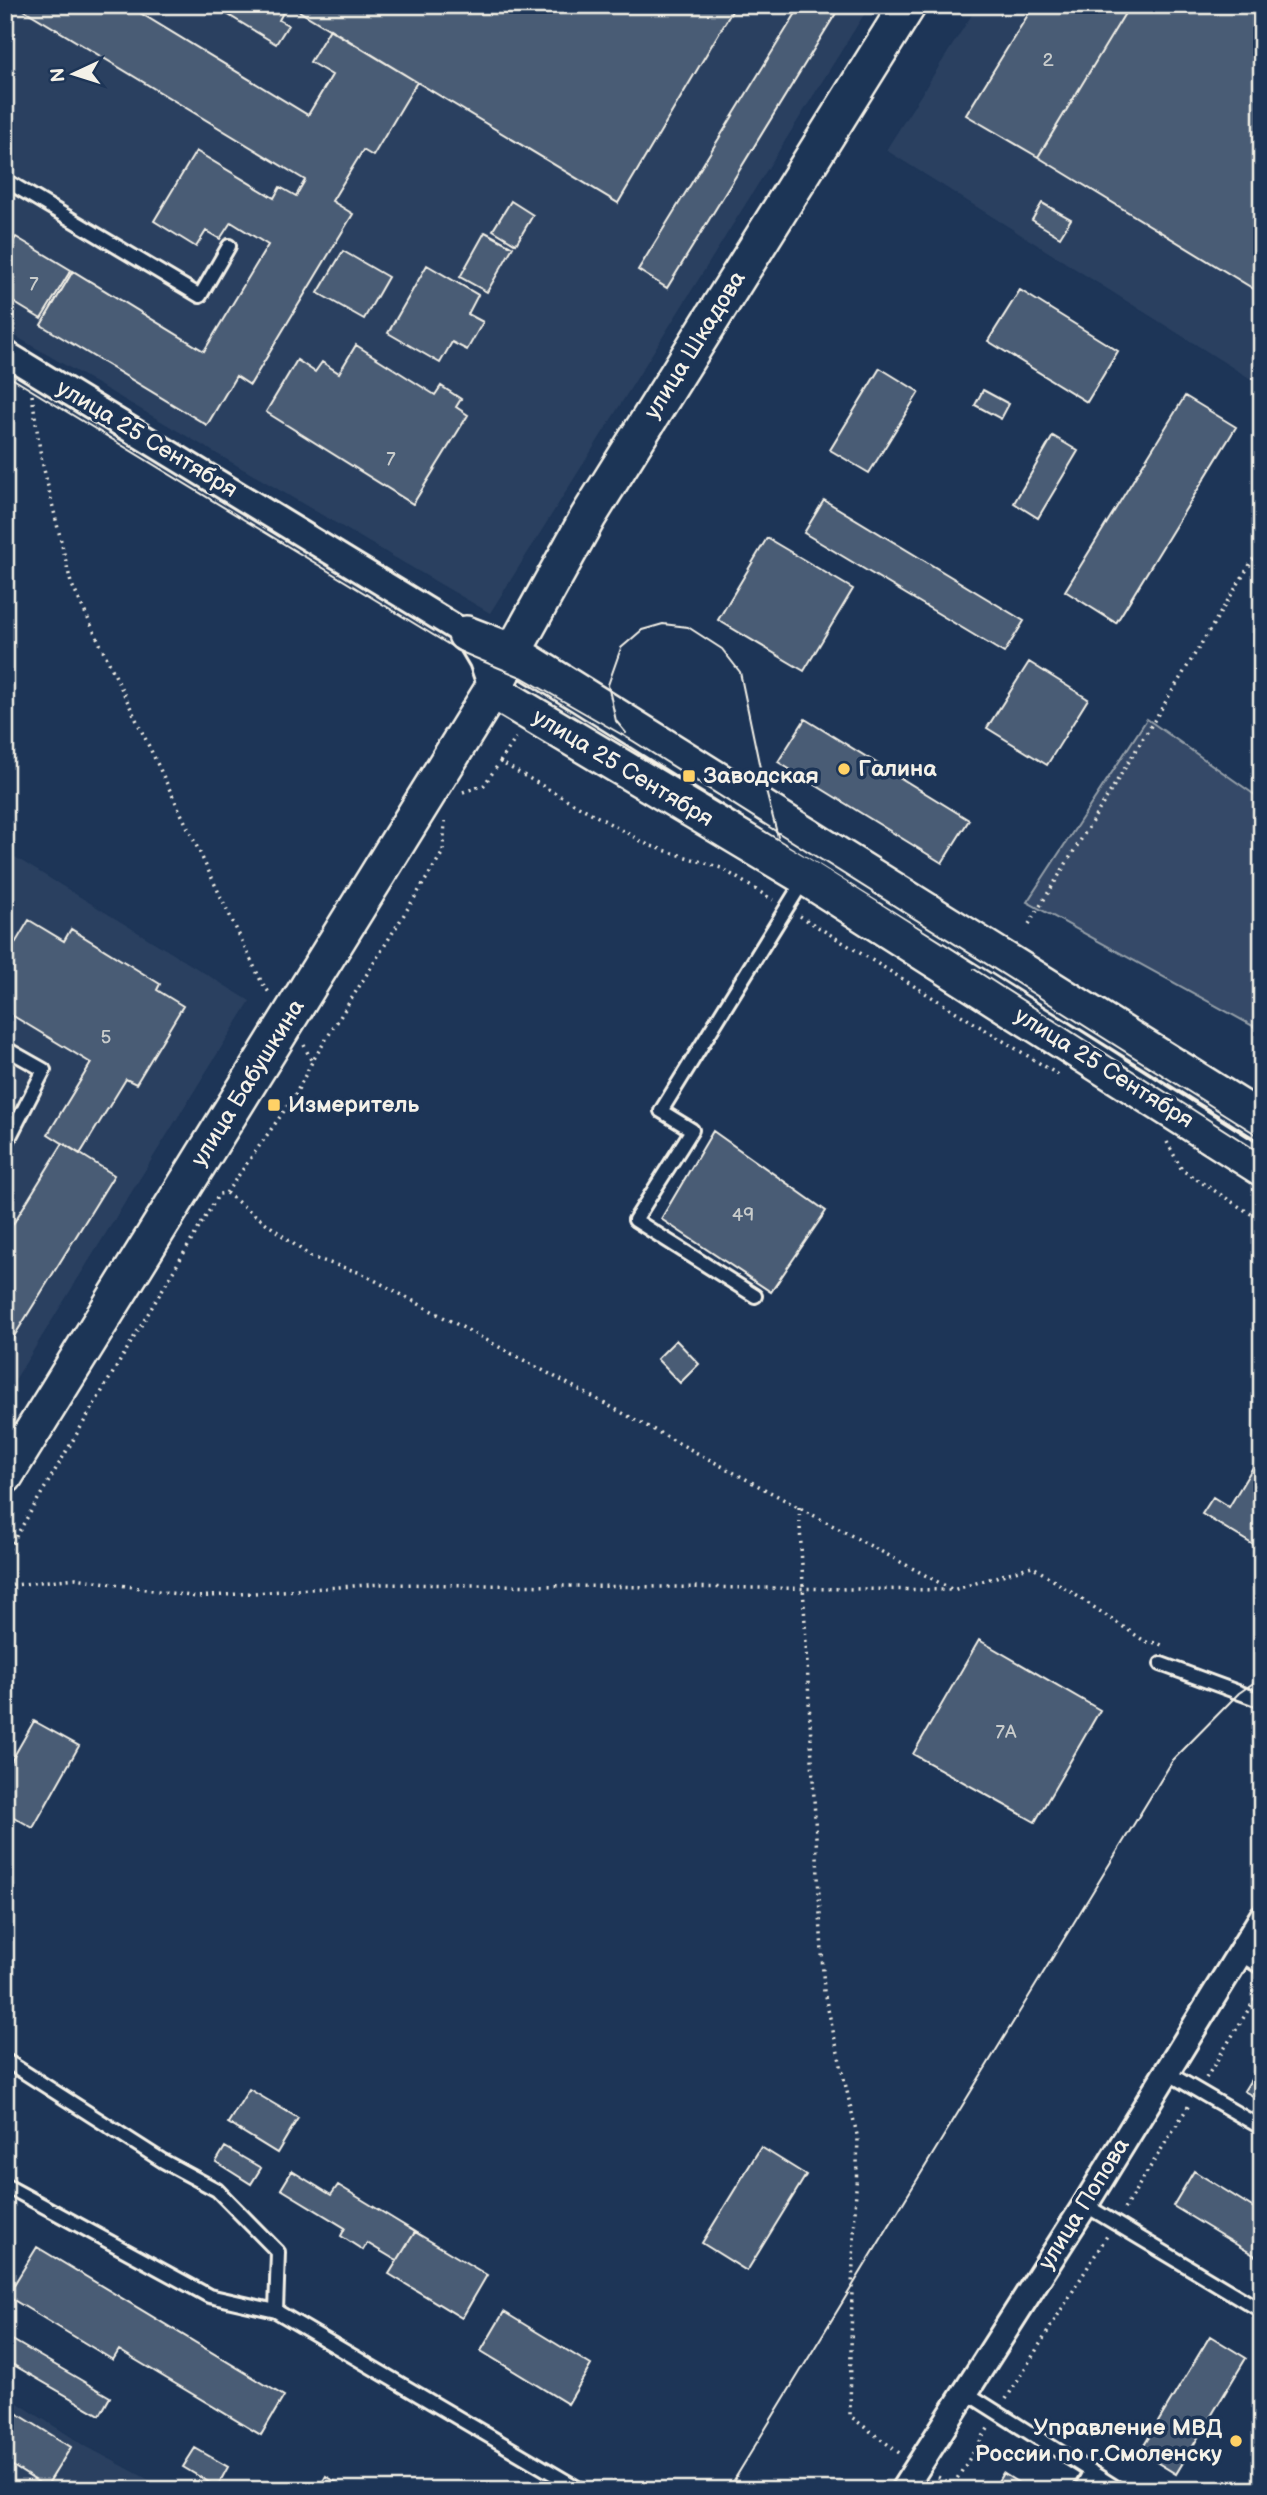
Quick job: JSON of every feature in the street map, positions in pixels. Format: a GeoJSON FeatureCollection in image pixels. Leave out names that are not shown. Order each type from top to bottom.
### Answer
{"type":"FeatureCollection","features":[{"type":"Feature","properties":{"kind":"main road","name":"улица Шкадова"},"geometry":{"type":"LineString","coordinates":[[492,690],[588,517],[908,5]]}},
{"type":"Feature","properties":{"kind":"main road"},"geometry":{"type":"LineString","coordinates":[[467,634],[513,652],[1262,1121]]}},
{"type":"Feature","properties":{"kind":"main road","name":"улица Бабушкина"},"geometry":{"type":"LineString","coordinates":[[5,1476],[492,690]]}},
{"type":"Feature","properties":{"kind":"main road","name":"улица 25 Сентября"},"geometry":{"type":"LineString","coordinates":[[492,690],[805,877],[1262,1168]]}},
{"type":"Feature","properties":{"kind":"street","name":"улица 25 Сентября"},"geometry":{"type":"LineString","coordinates":[[5,353],[467,634]]}},
{"type":"Feature","properties":{"kind":"street"},"geometry":{"type":"LineString","coordinates":[[467,634],[492,690]]}},
{"type":"Feature","properties":{"kind":"street","name":"улица Попова"},"geometry":{"type":"LineString","coordinates":[[903,2490],[1085,2205],[1262,1917]]}},
{"type":"Feature","properties":{"kind":"lane"},"geometry":{"type":"LineString","coordinates":[[5,180],[200,296],[229,246]]}},
{"type":"Feature","properties":{"kind":"lane"},"geometry":{"type":"LineString","coordinates":[[755,1296],[635,1220],[692,1130],[661,1111],[805,877]]}},
{"type":"Feature","properties":{"kind":"lane"},"geometry":{"type":"LineString","coordinates":[[5,1048],[44,1070],[5,1146]]}},
{"type":"Feature","properties":{"kind":"lane"},"geometry":{"type":"LineString","coordinates":[[1161,1664],[1262,1701]]}},
{"type":"Feature","properties":{"kind":"lane"},"geometry":{"type":"LineString","coordinates":[[1238,1953],[1262,1968]]}},
{"type":"Feature","properties":{"kind":"lane"},"geometry":{"type":"LineString","coordinates":[[5,2060],[163,2161],[217,2190],[278,2252],[276,2311]]}},
{"type":"Feature","properties":{"kind":"lane"},"geometry":{"type":"LineString","coordinates":[[1166,2072],[1262,2128]]}},
{"type":"Feature","properties":{"kind":"lane"},"geometry":{"type":"LineString","coordinates":[[5,2185],[209,2296],[276,2311],[580,2490]]}},
{"type":"Feature","properties":{"kind":"lane"},"geometry":{"type":"LineString","coordinates":[[1085,2205],[1262,2311]]}},
{"type":"Feature","properties":{"kind":"lane"},"geometry":{"type":"LineString","coordinates":[[965,2392],[1120,2490]]}},
{"type":"Feature","properties":{"kind":"lane"},"geometry":{"type":"LineString","coordinates":[[1080,2490],[1091,2471]]}},
{"type":"Feature","properties":{"kind":"path"},"geometry":{"type":"LineString","coordinates":[[27,366],[41,457],[71,583],[262,983],[289,1017],[313,1062]]}},
{"type":"Feature","properties":{"kind":"path"},"geometry":{"type":"LineString","coordinates":[[1029,924],[1262,545]]}},
{"type":"Feature","properties":{"kind":"path"},"geometry":{"type":"LineString","coordinates":[[459,793],[484,785],[518,734]]}},
{"type":"Feature","properties":{"kind":"path"},"geometry":{"type":"LineString","coordinates":[[500,762],[648,845],[721,868],[1071,1082]]}},
{"type":"Feature","properties":{"kind":"path"},"geometry":{"type":"LineString","coordinates":[[226,1193],[294,1097],[443,852],[445,818]]}},
{"type":"Feature","properties":{"kind":"path"},"geometry":{"type":"LineString","coordinates":[[1166,1140],[1182,1170],[1262,1221]]}},
{"type":"Feature","properties":{"kind":"path"},"geometry":{"type":"LineString","coordinates":[[5,1555],[219,1194],[226,1193],[311,1257],[361,1273],[953,1590]]}},
{"type":"Feature","properties":{"kind":"path"},"geometry":{"type":"LineString","coordinates":[[799,1507],[824,1992],[858,2139],[850,2416],[917,2467],[953,2485]]}},
{"type":"Feature","properties":{"kind":"path"},"geometry":{"type":"LineString","coordinates":[[5,1586],[76,1578],[196,1597],[382,1584],[953,1590],[1032,1566],[1146,1642],[1158,1643],[1170,1649]]}},
{"type":"Feature","properties":{"kind":"path"},"geometry":{"type":"LineString","coordinates":[[5,2479],[23,2490]]}},
{"type":"Feature","properties":{"kind":"shaded area"},"geometry":{"type":"Polygon","coordinates":[[[5,5],[870,5],[490,613],[5,330],[5,5]]]}},
{"type":"Feature","properties":{"kind":"shaded area"},"geometry":{"type":"Polygon","coordinates":[[[978,5],[1262,5],[1262,386],[886,150],[978,5]]]}},
{"type":"Feature","properties":{"kind":"shaded area"},"geometry":{"type":"Polygon","coordinates":[[[1147,719],[1262,800],[1262,1031],[1027,902],[1147,719]]]}},
{"type":"Feature","properties":{"kind":"shaded area"},"geometry":{"type":"Polygon","coordinates":[[[5,851],[250,1001],[5,1396],[5,851]]]}},
{"type":"Feature","properties":{"kind":"shaded area"},"geometry":{"type":"Polygon","coordinates":[[[5,2395],[87,2447],[168,2490],[5,2490],[5,2395]]]}},
{"type":"Feature","properties":{"kind":"building"},"geometry":{"type":"Polygon","coordinates":[[[16,5],[127,5],[308,115],[332,75],[310,62],[330,29],[417,82],[373,156],[363,150],[332,201],[353,214],[250,385],[236,376],[207,425],[41,325],[73,271],[204,351],[268,245],[231,222],[220,239],[206,231],[196,247],[154,221],[196,151],[274,198],[280,187],[296,196],[305,180],[16,5]]]}},
{"type":"Feature","properties":{"kind":"building"},"geometry":{"type":"Polygon","coordinates":[[[212,5],[287,5],[279,20],[288,25],[276,44],[212,5]]]}},
{"type":"Feature","properties":{"kind":"building"},"geometry":{"type":"Polygon","coordinates":[[[289,5],[734,5],[735,6],[618,203],[289,5]]]}},
{"type":"Feature","properties":{"kind":"building"},"geometry":{"type":"Polygon","coordinates":[[[801,5],[841,5],[667,288],[638,270],[801,5]]]}},
{"type":"Feature","properties":{"kind":"building"},"geometry":{"type":"Polygon","coordinates":[[[1034,5],[1130,5],[1038,157],[966,115],[1034,5]]]}},
{"type":"Feature","properties":{"kind":"building"},"geometry":{"type":"Polygon","coordinates":[[[1130,5],[1262,5],[1262,294],[1038,157],[1130,5]]]}},
{"type":"Feature","properties":{"kind":"building"},"geometry":{"type":"Polygon","coordinates":[[[511,201],[533,215],[516,244],[493,230],[511,201]]]}},
{"type":"Feature","properties":{"kind":"building"},"geometry":{"type":"Polygon","coordinates":[[[1042,203],[1071,219],[1060,237],[1032,220],[1042,203]]]}},
{"type":"Feature","properties":{"kind":"building"},"geometry":{"type":"Polygon","coordinates":[[[485,232],[513,247],[487,292],[460,277],[485,232]]]}},
{"type":"Feature","properties":{"kind":"building"},"geometry":{"type":"Polygon","coordinates":[[[16,237],[71,270],[41,319],[5,297],[5,254],[16,237]]]}},
{"type":"Feature","properties":{"kind":"building"},"geometry":{"type":"Polygon","coordinates":[[[343,251],[388,277],[364,319],[318,293],[343,251]]]}},
{"type":"Feature","properties":{"kind":"building"},"geometry":{"type":"Polygon","coordinates":[[[427,265],[478,295],[468,314],[483,322],[467,350],[452,342],[440,363],[388,333],[427,265]]]}},
{"type":"Feature","properties":{"kind":"building"},"geometry":{"type":"Polygon","coordinates":[[[1020,290],[1118,351],[1087,402],[988,341],[1020,290]]]}},
{"type":"Feature","properties":{"kind":"building"},"geometry":{"type":"Polygon","coordinates":[[[356,345],[435,395],[441,386],[461,399],[456,407],[468,415],[413,504],[266,412],[297,360],[315,372],[322,362],[339,373],[356,345]]]}},
{"type":"Feature","properties":{"kind":"building"},"geometry":{"type":"Polygon","coordinates":[[[880,368],[919,392],[869,473],[830,450],[880,368]]]}},
{"type":"Feature","properties":{"kind":"building"},"geometry":{"type":"Polygon","coordinates":[[[983,390],[1009,404],[1001,419],[975,405],[983,390]]]}},
{"type":"Feature","properties":{"kind":"building"},"geometry":{"type":"Polygon","coordinates":[[[1185,396],[1236,427],[1116,623],[1065,591],[1185,396]]]}},
{"type":"Feature","properties":{"kind":"building"},"geometry":{"type":"Polygon","coordinates":[[[1053,436],[1078,451],[1038,518],[1014,503],[1053,436]]]}},
{"type":"Feature","properties":{"kind":"building"},"geometry":{"type":"Polygon","coordinates":[[[824,500],[1024,621],[1004,653],[804,533],[824,500]]]}},
{"type":"Feature","properties":{"kind":"building"},"geometry":{"type":"Polygon","coordinates":[[[767,538],[853,589],[804,671],[718,620],[767,538]]]}},
{"type":"Feature","properties":{"kind":"building"},"geometry":{"type":"Polygon","coordinates":[[[1029,662],[1088,699],[1047,765],[987,728],[1029,662]]]}},
{"type":"Feature","properties":{"kind":"building"},"geometry":{"type":"Polygon","coordinates":[[[805,719],[969,820],[942,863],[778,762],[805,719]]]}},
{"type":"Feature","properties":{"kind":"building"},"geometry":{"type":"Polygon","coordinates":[[[29,920],[64,941],[71,929],[160,984],[157,990],[183,1006],[136,1084],[126,1079],[80,1154],[48,1134],[91,1063],[5,1011],[5,960],[29,920]]]}},
{"type":"Feature","properties":{"kind":"building"},"geometry":{"type":"Polygon","coordinates":[[[713,1131],[826,1211],[771,1292],[661,1219],[713,1131]]]}},
{"type":"Feature","properties":{"kind":"building"},"geometry":{"type":"Polygon","coordinates":[[[63,1143],[114,1175],[5,1351],[5,1237],[63,1143]]]}},
{"type":"Feature","properties":{"kind":"building"},"geometry":{"type":"Polygon","coordinates":[[[676,1340],[699,1364],[680,1383],[657,1359],[676,1340]]]}},
{"type":"Feature","properties":{"kind":"building"},"geometry":{"type":"Polygon","coordinates":[[[1262,1452],[1262,1550],[1202,1514],[1213,1497],[1229,1507],[1262,1452]]]}},
{"type":"Feature","properties":{"kind":"building"},"geometry":{"type":"Polygon","coordinates":[[[979,1640],[1100,1710],[1035,1822],[913,1754],[979,1640]]]}},
{"type":"Feature","properties":{"kind":"building"},"geometry":{"type":"Polygon","coordinates":[[[34,1721],[79,1746],[33,1828],[5,1812],[5,1772],[34,1721]]]}},
{"type":"Feature","properties":{"kind":"building"},"geometry":{"type":"Polygon","coordinates":[[[1262,2062],[1262,2101],[1244,2091],[1262,2062]]]}},
{"type":"Feature","properties":{"kind":"building"},"geometry":{"type":"Polygon","coordinates":[[[249,2089],[298,2118],[277,2153],[228,2123],[249,2089]]]}},
{"type":"Feature","properties":{"kind":"building"},"geometry":{"type":"Polygon","coordinates":[[[225,2147],[261,2168],[251,2184],[216,2162],[225,2147]]]}},
{"type":"Feature","properties":{"kind":"building"},"geometry":{"type":"Polygon","coordinates":[[[761,2147],[806,2175],[747,2271],[702,2243],[761,2147]]]}},
{"type":"Feature","properties":{"kind":"building"},"geometry":{"type":"Polygon","coordinates":[[[292,2171],[331,2195],[338,2185],[415,2232],[397,2261],[367,2243],[363,2250],[341,2236],[345,2228],[281,2189],[292,2171]]]}},
{"type":"Feature","properties":{"kind":"building"},"geometry":{"type":"Polygon","coordinates":[[[1194,2171],[1262,2213],[1262,2260],[1173,2206],[1194,2171]]]}},
{"type":"Feature","properties":{"kind":"building"},"geometry":{"type":"Polygon","coordinates":[[[415,2232],[487,2275],[462,2318],[389,2274],[415,2232]]]}},
{"type":"Feature","properties":{"kind":"building"},"geometry":{"type":"Polygon","coordinates":[[[37,2247],[284,2396],[261,2435],[119,2350],[113,2360],[7,2296],[37,2247]]]}},
{"type":"Feature","properties":{"kind":"building"},"geometry":{"type":"Polygon","coordinates":[[[504,2312],[591,2365],[568,2404],[481,2351],[504,2312]]]}},
{"type":"Feature","properties":{"kind":"building"},"geometry":{"type":"Polygon","coordinates":[[[1210,2336],[1246,2358],[1176,2474],[1140,2452],[1210,2336]]]}},
{"type":"Feature","properties":{"kind":"building"},"geometry":{"type":"Polygon","coordinates":[[[9,2338],[110,2397],[100,2415],[5,2360],[5,2346],[9,2338]]]}},
{"type":"Feature","properties":{"kind":"building"},"geometry":{"type":"Polygon","coordinates":[[[5,2406],[71,2447],[46,2487],[5,2461],[5,2406]]]}},
{"type":"Feature","properties":{"kind":"building"},"geometry":{"type":"Polygon","coordinates":[[[195,2448],[228,2467],[217,2487],[183,2467],[195,2448]]]}},
{"type":"Feature","properties":{"kind":"building"},"geometry":{"type":"Polygon","coordinates":[[[1003,2473],[1030,2490],[993,2490],[1003,2473]]]}},
{"type":"Feature","properties":{"kind":"building"},"geometry":{"type":"Polygon","coordinates":[[[326,2476],[349,2490],[318,2490],[326,2476]]]}},
{"type":"Feature","properties":{"kind":"tram line"},"geometry":{"type":"LineString","coordinates":[[5,374],[461,652],[523,678],[633,741],[1262,1138]]}},
{"type":"Feature","properties":{"kind":"tram line"},"geometry":{"type":"LineString","coordinates":[[626,733],[616,721],[608,685],[621,648],[642,630],[663,624],[688,627],[722,649],[740,672],[778,837]]}},
{"type":"Feature","properties":{"kind":"tram line"},"geometry":{"type":"LineString","coordinates":[[974,969],[1262,1154]]}},
{"type":"Feature","properties":{"kind":"tram line"},"geometry":{"type":"LineString","coordinates":[[728,2490],[1173,1760],[1239,1693],[1262,1677]]}},
{"type":"Feature","properties":{"kind":"place","name":"Галина"},"geometry":{"type":"Point","coordinates":[844,769]}},
{"type":"Feature","properties":{"kind":"place","name":"Заводская"},"geometry":{"type":"Point","coordinates":[689,776]}},
{"type":"Feature","properties":{"kind":"place","name":"Измеритель"},"geometry":{"type":"Point","coordinates":[274,1105]}},
{"type":"Feature","properties":{"kind":"place","name":"Управление МВД России по г.Смоленску"},"geometry":{"type":"Point","coordinates":[1236,2441]}}]}
